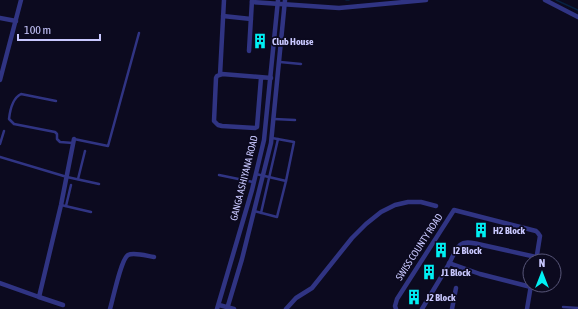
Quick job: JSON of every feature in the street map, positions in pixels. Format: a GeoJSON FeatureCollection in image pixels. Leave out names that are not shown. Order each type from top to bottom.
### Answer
{"type":"FeatureCollection","features":[{"type":"Feature","properties":{"kind":"street"},"geometry":{"type":"LineString","coordinates":[[0,80],[21,0]]}},
{"type":"Feature","properties":{"kind":"street"},"geometry":{"type":"LineString","coordinates":[[220,75],[224,0]]}},
{"type":"Feature","properties":{"kind":"street"},"geometry":{"type":"LineString","coordinates":[[249,51],[252,1],[285,2],[339,8],[426,0]]}},
{"type":"Feature","properties":{"kind":"street"},"geometry":{"type":"LineString","coordinates":[[545,0],[578,17]]}},
{"type":"Feature","properties":{"kind":"street","name":"GANGA ASHIYANA ROAD"},"geometry":{"type":"LineString","coordinates":[[218,307],[254,182],[264,140],[277,2]]}},
{"type":"Feature","properties":{"kind":"street"},"geometry":{"type":"LineString","coordinates":[[228,308],[242,259],[272,138],[285,2]]}},
{"type":"Feature","properties":{"kind":"street"},"geometry":{"type":"LineString","coordinates":[[223,16],[251,19]]}},
{"type":"Feature","properties":{"kind":"street"},"geometry":{"type":"LineString","coordinates":[[0,18],[16,21]]}},
{"type":"Feature","properties":{"kind":"street"},"geometry":{"type":"LineString","coordinates":[[261,78],[257,127],[222,126],[214,122],[216,78],[222,74],[271,78]]}},
{"type":"Feature","properties":{"kind":"street"},"geometry":{"type":"LineString","coordinates":[[39,297],[63,206],[73,141]]}},
{"type":"Feature","properties":{"kind":"street"},"geometry":{"type":"LineString","coordinates":[[286,309],[296,298],[312,288],[352,238],[381,212],[395,205],[408,202],[421,202],[436,206]]}},
{"type":"Feature","properties":{"kind":"street","name":"SWISS COUNTY ROAD"},"geometry":{"type":"LineString","coordinates":[[396,309],[395,306],[397,299],[454,210],[536,231],[540,236],[537,253]]}},
{"type":"Feature","properties":{"kind":"street","name":"SWISS COUNTY ROAD"},"geometry":{"type":"LineString","coordinates":[[422,309],[456,250],[464,243],[478,244],[522,255]]}},
{"type":"Feature","properties":{"kind":"street"},"geometry":{"type":"LineString","coordinates":[[110,309],[125,257],[133,253],[154,257]]}},
{"type":"Feature","properties":{"kind":"street"},"geometry":{"type":"LineString","coordinates":[[449,263],[480,274],[522,284]]}},
{"type":"Feature","properties":{"kind":"street"},"geometry":{"type":"LineString","coordinates":[[0,283],[63,305]]}},
{"type":"Feature","properties":{"kind":"street"},"geometry":{"type":"LineString","coordinates":[[452,309],[456,288]]}},
{"type":"Feature","properties":{"kind":"street"},"geometry":{"type":"LineString","coordinates":[[527,309],[530,293]]}},
{"type":"Feature","properties":{"kind":"street"},"geometry":{"type":"LineString","coordinates":[[218,307],[234,309]]}},
{"type":"Feature","properties":{"kind":"lane"},"geometry":{"type":"LineString","coordinates":[[56,101],[21,94],[17,96],[15,100],[9,119],[14,124],[55,132],[57,134],[57,139],[60,142],[73,141],[108,146],[139,33]]}},
{"type":"Feature","properties":{"kind":"lane"},"geometry":{"type":"LineString","coordinates":[[280,62],[302,64]]}},
{"type":"Feature","properties":{"kind":"lane"},"geometry":{"type":"LineString","coordinates":[[271,78],[278,79]]}},
{"type":"Feature","properties":{"kind":"lane"},"geometry":{"type":"LineString","coordinates":[[274,119],[295,120]]}},
{"type":"Feature","properties":{"kind":"lane"},"geometry":{"type":"LineString","coordinates":[[0,144],[4,130]]}},
{"type":"Feature","properties":{"kind":"lane"},"geometry":{"type":"LineString","coordinates":[[253,211],[277,217],[294,142],[272,138]]}},
{"type":"Feature","properties":{"kind":"lane"},"geometry":{"type":"LineString","coordinates":[[261,213],[278,139]]}},
{"type":"Feature","properties":{"kind":"lane"},"geometry":{"type":"LineString","coordinates":[[78,179],[85,151]]}},
{"type":"Feature","properties":{"kind":"lane"},"geometry":{"type":"LineString","coordinates":[[0,157],[99,184]]}},
{"type":"Feature","properties":{"kind":"lane"},"geometry":{"type":"LineString","coordinates":[[256,174],[286,181]]}},
{"type":"Feature","properties":{"kind":"lane"},"geometry":{"type":"LineString","coordinates":[[219,175],[254,182]]}},
{"type":"Feature","properties":{"kind":"lane"},"geometry":{"type":"LineString","coordinates":[[71,185],[63,206],[92,212]]}},
{"type":"Feature","properties":{"kind":"lane"},"geometry":{"type":"LineString","coordinates":[[563,307],[578,308]]}},
{"type":"Feature","properties":{"kind":"waterway"},"geometry":{"type":"LineString","coordinates":[[556,0],[578,10]]}},
{"type":"Feature","properties":{"kind":"place","name":"Club House"},"geometry":{"type":"Point","coordinates":[260,41]}},
{"type":"Feature","properties":{"kind":"place","name":"H2 Block"},"geometry":{"type":"Point","coordinates":[481,230]}},
{"type":"Feature","properties":{"kind":"place","name":"I2 Block"},"geometry":{"type":"Point","coordinates":[441,250]}},
{"type":"Feature","properties":{"kind":"place","name":"J1 Block"},"geometry":{"type":"Point","coordinates":[429,272]}},
{"type":"Feature","properties":{"kind":"place","name":"J2 Block"},"geometry":{"type":"Point","coordinates":[414,297]}}]}
